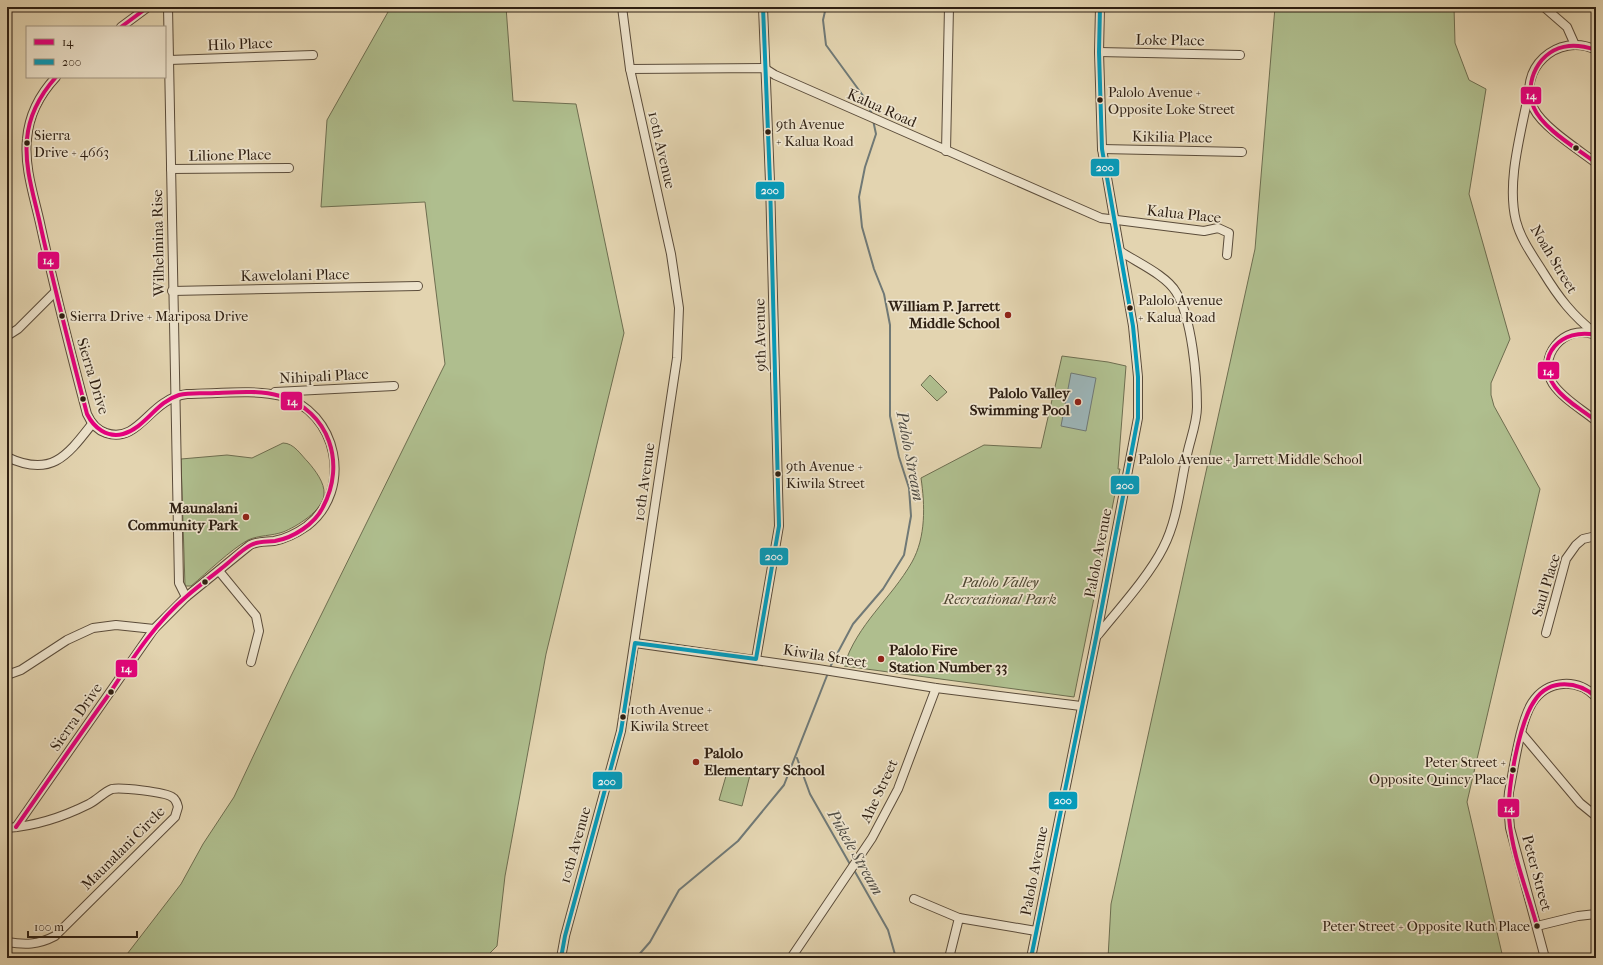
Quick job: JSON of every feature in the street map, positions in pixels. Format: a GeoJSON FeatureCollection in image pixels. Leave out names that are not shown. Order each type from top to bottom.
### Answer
{"type":"FeatureCollection","features":[{"type":"Feature","properties":{"kind":"street"},"geometry":{"type":"LineString","coordinates":[[123,26],[148,7]]}},
{"type":"Feature","properties":{"kind":"street","name":"Wilhelmina Rise"},"geometry":{"type":"LineString","coordinates":[[168,7],[172,291],[176,396],[179,583],[186,597]]}},
{"type":"Feature","properties":{"kind":"street","name":"10th Avenue"},"geometry":{"type":"LineString","coordinates":[[561,958],[565,936],[619,738],[635,643],[677,358],[679,308],[671,254],[630,69],[622,7]]}},
{"type":"Feature","properties":{"kind":"street","name":"9th Avenue"},"geometry":{"type":"LineString","coordinates":[[756,660],[779,526],[770,182],[762,7]]}},
{"type":"Feature","properties":{"kind":"street"},"geometry":{"type":"LineString","coordinates":[[946,151],[949,7]]}},
{"type":"Feature","properties":{"kind":"street","name":"Palolo Avenue"},"geometry":{"type":"LineString","coordinates":[[1031,958],[1096,638],[1138,418],[1137,364],[1120,251],[1102,149],[1099,52],[1100,7]]}},
{"type":"Feature","properties":{"kind":"street"},"geometry":{"type":"LineString","coordinates":[[1544,7],[1567,27],[1575,45],[1585,46],[1596,50]]}},
{"type":"Feature","properties":{"kind":"street","name":"Noah Street"},"geometry":{"type":"LineString","coordinates":[[1575,45],[1558,48],[1541,59],[1533,71],[1514,176],[1514,205],[1516,220],[1528,249],[1559,298],[1575,316],[1596,335]]}},
{"type":"Feature","properties":{"kind":"street","name":"Loke Place"},"geometry":{"type":"LineString","coordinates":[[1099,52],[1240,55]]}},
{"type":"Feature","properties":{"kind":"street","name":"Hilo Place"},"geometry":{"type":"LineString","coordinates":[[169,60],[313,55]]}},
{"type":"Feature","properties":{"kind":"street","name":"Kalua Road"},"geometry":{"type":"LineString","coordinates":[[630,69],[764,68],[776,75],[886,125],[1101,218],[1115,221]]}},
{"type":"Feature","properties":{"kind":"street","name":"Sierra Drive"},"geometry":{"type":"LineString","coordinates":[[16,827],[154,630],[186,597],[253,544],[284,538],[307,525],[325,505],[334,480],[335,462],[332,444],[319,421],[306,408],[290,399],[273,394],[187,394],[176,396],[164,402],[136,428],[127,433],[117,435],[106,433],[92,424],[87,414],[55,292],[28,165],[27,144],[29,126],[37,102],[46,88],[55,78]]}},
{"type":"Feature","properties":{"kind":"street"},"geometry":{"type":"LineString","coordinates":[[1529,91],[1532,104],[1543,121],[1596,163]]}},
{"type":"Feature","properties":{"kind":"street","name":"Kikilia Place"},"geometry":{"type":"LineString","coordinates":[[1102,149],[1242,152]]}},
{"type":"Feature","properties":{"kind":"street","name":"Lilione Place"},"geometry":{"type":"LineString","coordinates":[[171,169],[289,168]]}},
{"type":"Feature","properties":{"kind":"street","name":"Kalua Place"},"geometry":{"type":"LineString","coordinates":[[1115,221],[1204,230],[1218,228],[1229,233],[1227,255]]}},
{"type":"Feature","properties":{"kind":"street"},"geometry":{"type":"LineString","coordinates":[[1096,638],[1150,569],[1162,550],[1173,527],[1197,409],[1195,370],[1191,339],[1183,306],[1176,291],[1163,279],[1120,251]]}},
{"type":"Feature","properties":{"kind":"street","name":"Kawelolani Place"},"geometry":{"type":"LineString","coordinates":[[172,291],[418,286]]}},
{"type":"Feature","properties":{"kind":"street"},"geometry":{"type":"LineString","coordinates":[[7,336],[18,329],[55,292]]}},
{"type":"Feature","properties":{"kind":"street"},"geometry":{"type":"LineString","coordinates":[[1596,335],[1581,332],[1562,338],[1552,350],[1548,364],[1549,374],[1556,388],[1596,420]]}},
{"type":"Feature","properties":{"kind":"street","name":"Nihipali Place"},"geometry":{"type":"LineString","coordinates":[[255,393],[394,386]]}},
{"type":"Feature","properties":{"kind":"street"},"geometry":{"type":"LineString","coordinates":[[7,457],[29,465],[56,461],[74,448],[92,424]]}},
{"type":"Feature","properties":{"kind":"street","name":"Saul Place"},"geometry":{"type":"LineString","coordinates":[[1546,634],[1566,559],[1576,545],[1583,539],[1596,536]]}},
{"type":"Feature","properties":{"kind":"street"},"geometry":{"type":"LineString","coordinates":[[219,571],[256,616],[259,631],[251,662]]}},
{"type":"Feature","properties":{"kind":"street"},"geometry":{"type":"LineString","coordinates":[[7,675],[21,670],[67,640],[93,628],[116,625],[154,630]]}},
{"type":"Feature","properties":{"kind":"street","name":"Kiwila Street"},"geometry":{"type":"LineString","coordinates":[[635,643],[818,669],[936,688],[1081,706]]}},
{"type":"Feature","properties":{"kind":"street","name":"Peter Street"},"geometry":{"type":"LineString","coordinates":[[1545,958],[1508,816],[1509,792],[1522,734],[1532,702],[1545,690],[1556,685],[1569,684],[1580,686],[1596,697]]}},
{"type":"Feature","properties":{"kind":"street","name":"Ahe Street"},"geometry":{"type":"LineString","coordinates":[[792,958],[845,876],[872,838],[898,789],[936,688]]}},
{"type":"Feature","properties":{"kind":"street"},"geometry":{"type":"LineString","coordinates":[[1522,734],[1580,803],[1596,816]]}},
{"type":"Feature","properties":{"kind":"street","name":"Maunalani Circle"},"geometry":{"type":"LineString","coordinates":[[7,828],[38,824],[57,818],[91,803],[116,789],[168,795],[175,799],[178,807],[175,817],[55,936],[42,942],[29,945],[7,942]]}},
{"type":"Feature","properties":{"kind":"street"},"geometry":{"type":"LineString","coordinates":[[914,899],[959,918],[1036,931]]}},
{"type":"Feature","properties":{"kind":"street"},"geometry":{"type":"LineString","coordinates":[[1536,926],[1578,916],[1596,914]]}},
{"type":"Feature","properties":{"kind":"street"},"geometry":{"type":"LineString","coordinates":[[949,958],[959,918]]}},
{"type":"Feature","properties":{"kind":"green space"},"geometry":{"type":"Polygon","coordinates":[[[388,7],[506,7],[513,101],[576,104],[624,333],[546,654],[505,876],[497,946],[485,958],[124,958],[181,884],[203,844],[234,797],[291,676],[445,364],[425,202],[321,207],[327,120],[388,12],[388,7]]]}},
{"type":"Feature","properties":{"kind":"green space"},"geometry":{"type":"Polygon","coordinates":[[[1275,7],[1454,7],[1455,43],[1469,80],[1486,89],[1469,194],[1510,339],[1491,383],[1491,395],[1494,406],[1540,489],[1467,802],[1503,958],[1108,958],[1111,904],[1255,249],[1275,7]]]}},
{"type":"Feature","properties":{"kind":"green space","name":"Palolo Valley Recreational Park"},"geometry":{"type":"Polygon","coordinates":[[[1062,356],[1126,366],[1118,469],[1120,469],[1074,697],[844,666],[857,637],[904,575],[917,552],[922,532],[924,510],[921,478],[984,445],[1041,448],[1062,356]]]}},
{"type":"Feature","properties":{"kind":"green space"},"geometry":{"type":"Polygon","coordinates":[[[930,375],[947,392],[937,401],[921,385],[930,375]]]}},
{"type":"Feature","properties":{"kind":"green space","name":"Maunalani Community Park"},"geometry":{"type":"Polygon","coordinates":[[[283,443],[291,445],[297,450],[311,465],[319,477],[323,485],[324,494],[323,500],[319,506],[302,522],[288,530],[257,537],[241,544],[191,586],[185,586],[181,459],[227,455],[252,458],[283,443]]]}},
{"type":"Feature","properties":{"kind":"green space"},"geometry":{"type":"Polygon","coordinates":[[[728,769],[750,775],[742,806],[719,800],[728,769]]]}},
{"type":"Feature","properties":{"kind":"water","name":"Palolo Valley Swimming Pool"},"geometry":{"type":"Polygon","coordinates":[[[1071,373],[1096,378],[1086,431],[1061,426],[1071,373]]]}},
{"type":"Feature","properties":{"kind":"waterway","name":"Palolo Stream"},"geometry":{"type":"LineString","coordinates":[[826,7],[823,20],[826,45],[864,97],[872,114]]}},
{"type":"Feature","properties":{"kind":"waterway","name":"Palolo Stream"},"geometry":{"type":"LineString","coordinates":[[829,669],[853,624],[883,589],[904,555],[911,516],[909,488],[899,457],[890,416],[890,325],[884,294],[874,269],[862,227],[859,197],[865,167],[876,134],[873,120]]}},
{"type":"Feature","properties":{"kind":"waterway"},"geometry":{"type":"LineString","coordinates":[[636,958],[650,942],[679,890],[738,841],[784,785],[828,673]]}},
{"type":"Feature","properties":{"kind":"waterway","name":"Pūkele Stream"},"geometry":{"type":"LineString","coordinates":[[797,758],[810,794],[851,866]]}},
{"type":"Feature","properties":{"kind":"waterway","name":"Pūkele Stream"},"geometry":{"type":"LineString","coordinates":[[854,870],[888,930],[896,958]]}},
{"type":"Feature","properties":{"kind":"transit line","name":"14"},"geometry":{"type":"LineString","coordinates":[[122,26],[148,7]]}},
{"type":"Feature","properties":{"kind":"transit line","name":"200"},"geometry":{"type":"LineString","coordinates":[[561,958],[565,936],[621,731],[635,643],[756,659],[779,526],[770,182],[763,7]]}},
{"type":"Feature","properties":{"kind":"transit line","name":"200"},"geometry":{"type":"LineString","coordinates":[[1031,958],[1096,638],[1138,418],[1138,377],[1133,326],[1102,149],[1099,52],[1100,7]]}},
{"type":"Feature","properties":{"kind":"transit line","name":"14"},"geometry":{"type":"LineString","coordinates":[[1596,50],[1583,46],[1569,46],[1558,48],[1549,53],[1536,68],[1532,78],[1531,88],[1531,98],[1534,108],[1545,123],[1553,131],[1596,163]]}},
{"type":"Feature","properties":{"kind":"transit line","name":"14"},"geometry":{"type":"LineString","coordinates":[[16,827],[134,657],[164,619],[187,596],[248,547],[257,543],[275,541],[289,537],[303,529],[315,519],[323,507],[330,490],[333,474],[333,457],[329,441],[322,426],[311,414],[297,403],[272,394],[240,392],[193,393],[179,395],[171,398],[138,426],[123,434],[112,435],[102,431],[93,424],[87,414],[57,298],[27,161],[26,150],[30,122],[40,98],[55,78]]}},
{"type":"Feature","properties":{"kind":"transit line","name":"14"},"geometry":{"type":"LineString","coordinates":[[1596,335],[1572,335],[1562,340],[1554,346],[1549,355],[1547,365],[1549,376],[1559,392],[1596,421]]}},
{"type":"Feature","properties":{"kind":"transit line","name":"14"},"geometry":{"type":"LineString","coordinates":[[1537,926],[1513,845],[1509,817],[1512,774],[1519,740],[1529,710],[1541,693],[1548,688],[1564,684],[1573,685],[1596,697]]}},
{"type":"Feature","properties":{"kind":"place","name":"Palolo Avenue + Opposite Loke Street"},"geometry":{"type":"Point","coordinates":[1100,100]}},
{"type":"Feature","properties":{"kind":"place","name":"9th Avenue + Kalua Road"},"geometry":{"type":"Point","coordinates":[768,132]}},
{"type":"Feature","properties":{"kind":"place","name":"Sierra Drive + 4663"},"geometry":{"type":"Point","coordinates":[27,143]}},
{"type":"Feature","properties":{"kind":"place","name":"Palolo Avenue + Kalua Road"},"geometry":{"type":"Point","coordinates":[1130,308]}},
{"type":"Feature","properties":{"kind":"place","name":"William P. Jarrett Middle School"},"geometry":{"type":"Point","coordinates":[1008,315]}},
{"type":"Feature","properties":{"kind":"place","name":"Sierra Drive + Mariposa Drive"},"geometry":{"type":"Point","coordinates":[62,316]}},
{"type":"Feature","properties":{"kind":"place","name":"Palolo Valley Swimming Pool"},"geometry":{"type":"Point","coordinates":[1078,402]}},
{"type":"Feature","properties":{"kind":"place","name":"Palolo Avenue + Jarrett Middle School"},"geometry":{"type":"Point","coordinates":[1130,459]}},
{"type":"Feature","properties":{"kind":"place","name":"9th Avenue + Kiwila Street"},"geometry":{"type":"Point","coordinates":[778,474]}},
{"type":"Feature","properties":{"kind":"place","name":"Maunalani Community Park"},"geometry":{"type":"Point","coordinates":[246,517]}},
{"type":"Feature","properties":{"kind":"place","name":"Palolo Fire Station Number 33"},"geometry":{"type":"Point","coordinates":[881,659]}},
{"type":"Feature","properties":{"kind":"place","name":"10th Avenue + Kiwila Street"},"geometry":{"type":"Point","coordinates":[623,717]}},
{"type":"Feature","properties":{"kind":"place","name":"Palolo Elementary School"},"geometry":{"type":"Point","coordinates":[696,762]}},
{"type":"Feature","properties":{"kind":"place","name":"Peter Street + Opposite Quincy Place"},"geometry":{"type":"Point","coordinates":[1513,770]}},
{"type":"Feature","properties":{"kind":"place","name":"Peter Street + Opposite Ruth Place"},"geometry":{"type":"Point","coordinates":[1537,926]}}]}
